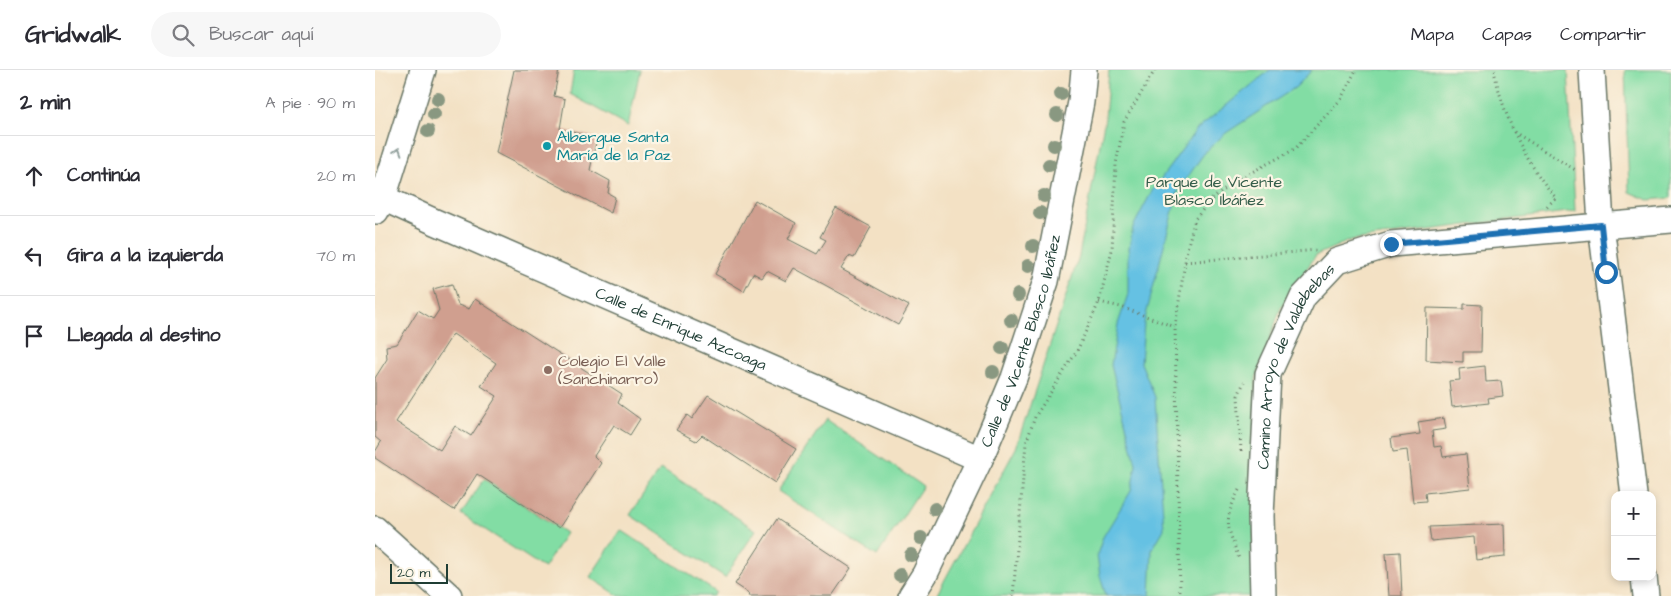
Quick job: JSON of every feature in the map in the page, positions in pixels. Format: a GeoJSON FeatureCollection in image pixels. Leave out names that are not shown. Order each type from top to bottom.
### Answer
{"type":"FeatureCollection","features":[{"type":"Feature","properties":{"kind":"street"},"geometry":{"type":"LineString","coordinates":[[378,200],[423,70]]}},
{"type":"Feature","properties":{"kind":"street","name":"Calle de Vicente Blasco Ibáñez"},"geometry":{"type":"LineString","coordinates":[[911,596],[925,574],[980,460],[1014,378],[1046,281],[1075,139],[1081,102],[1083,70]]}},
{"type":"Feature","properties":{"kind":"street"},"geometry":{"type":"LineString","coordinates":[[1592,70],[1601,225],[1634,491]]}},
{"type":"Feature","properties":{"kind":"street","name":"Calle de Enrique Azcoaga"},"geometry":{"type":"LineString","coordinates":[[378,200],[980,460]]}},
{"type":"Feature","properties":{"kind":"street","name":"Camino Arroyo de Valdebebas"},"geometry":{"type":"LineString","coordinates":[[1263,596],[1261,516],[1268,374],[1303,297],[1337,260],[1391,244],[1671,220]]}},
{"type":"Feature","properties":{"kind":"street"},"geometry":{"type":"LineString","coordinates":[[375,528],[438,592]]}},
{"type":"Feature","properties":{"kind":"street"},"geometry":{"type":"LineString","coordinates":[[1644,581],[1646,596]]}},
{"type":"Feature","properties":{"kind":"path"},"geometry":{"type":"LineString","coordinates":[[1013,596],[1026,443],[1035,417],[1077,351],[1099,302],[1112,250],[1116,164],[1124,122],[1155,70]]}},
{"type":"Feature","properties":{"kind":"path"},"geometry":{"type":"LineString","coordinates":[[1180,596],[1175,327],[1185,262],[1195,219],[1211,200],[1239,179],[1295,149],[1341,99],[1356,70]]}},
{"type":"Feature","properties":{"kind":"path"},"geometry":{"type":"LineString","coordinates":[[1494,70],[1497,85],[1514,131],[1537,175],[1556,198],[1541,212]]}},
{"type":"Feature","properties":{"kind":"path"},"geometry":{"type":"LineString","coordinates":[[1514,131],[1573,170],[1598,177]]}},
{"type":"Feature","properties":{"kind":"path"},"geometry":{"type":"LineString","coordinates":[[1185,262],[1322,249],[1316,255]]}},
{"type":"Feature","properties":{"kind":"path"},"geometry":{"type":"LineString","coordinates":[[1099,302],[1121,307],[1175,327]]}},
{"type":"Feature","properties":{"kind":"path"},"geometry":{"type":"LineString","coordinates":[[1241,458],[1237,396],[1246,379]]}},
{"type":"Feature","properties":{"kind":"path"},"geometry":{"type":"LineString","coordinates":[[1241,486],[1231,506],[1227,528],[1242,567]]}},
{"type":"Feature","properties":{"kind":"green space"},"geometry":{"type":"Polygon","coordinates":[[[574,70],[640,70],[628,126],[570,94],[574,70]]]}},
{"type":"Feature","properties":{"kind":"green space","name":"Parque de Vicente Blasco Ibáñez"},"geometry":{"type":"Polygon","coordinates":[[[1109,70],[1568,70],[1575,211],[1351,240],[1316,255],[1281,307],[1256,378],[1253,596],[936,596],[1016,448],[1079,256],[1105,118],[1109,70]]]}},
{"type":"Feature","properties":{"kind":"green space"},"geometry":{"type":"Polygon","coordinates":[[[1625,70],[1671,70],[1671,198],[1648,200],[1629,192],[1625,70]]]}},
{"type":"Feature","properties":{"kind":"green space"},"geometry":{"type":"Polygon","coordinates":[[[825,420],[923,486],[877,556],[778,491],[825,420]]]}},
{"type":"Feature","properties":{"kind":"green space"},"geometry":{"type":"Polygon","coordinates":[[[661,468],[756,530],[725,577],[630,515],[661,468]]]}},
{"type":"Feature","properties":{"kind":"green space"},"geometry":{"type":"Polygon","coordinates":[[[484,479],[566,533],[544,568],[461,514],[484,479]]]}},
{"type":"Feature","properties":{"kind":"green space"},"geometry":{"type":"Polygon","coordinates":[[[621,530],[716,592],[713,596],[619,596],[590,577],[621,530]]]}},
{"type":"Feature","properties":{"kind":"water"},"geometry":{"type":"Polygon","coordinates":[[[1270,70],[1312,70],[1296,87],[1226,133],[1205,152],[1178,191],[1144,323],[1141,363],[1155,397],[1164,529],[1152,550],[1150,596],[1106,596],[1100,576],[1097,555],[1103,537],[1131,491],[1136,464],[1111,365],[1118,324],[1128,294],[1128,254],[1133,227],[1152,191],[1196,130],[1270,70]]]}},
{"type":"Feature","properties":{"kind":"building","name":"Albergue Santa María de la Paz"},"geometry":{"type":"Polygon","coordinates":[[[514,70],[559,70],[554,96],[565,99],[560,129],[597,138],[590,170],[610,181],[608,193],[615,197],[611,213],[496,153],[514,70]]]}},
{"type":"Feature","properties":{"kind":"building"},"geometry":{"type":"Polygon","coordinates":[[[755,200],[796,223],[788,239],[817,254],[826,240],[820,237],[836,208],[871,227],[854,258],[849,256],[841,269],[909,306],[898,325],[794,268],[786,281],[767,271],[762,278],[753,273],[744,291],[715,274],[755,200]]]}},
{"type":"Feature","properties":{"kind":"building"},"geometry":{"type":"Polygon","coordinates":[[[452,284],[458,305],[469,309],[475,299],[622,394],[618,403],[640,419],[630,435],[614,425],[594,456],[601,463],[559,528],[477,474],[454,510],[375,458],[375,452],[381,442],[375,437],[375,378],[387,359],[386,346],[397,344],[418,310],[433,319],[439,310],[433,289],[452,284]],[[453,334],[396,422],[440,450],[455,426],[471,436],[497,396],[481,386],[496,363],[453,334]]]}},
{"type":"Feature","properties":{"kind":"building"},"geometry":{"type":"Polygon","coordinates":[[[1464,304],[1482,305],[1481,352],[1463,352],[1463,362],[1426,360],[1427,308],[1464,309],[1464,304]]]}},
{"type":"Feature","properties":{"kind":"building"},"geometry":{"type":"Polygon","coordinates":[[[1485,366],[1486,382],[1501,381],[1503,396],[1488,398],[1489,403],[1452,407],[1449,381],[1460,380],[1459,369],[1485,366]]]}},
{"type":"Feature","properties":{"kind":"building"},"geometry":{"type":"Polygon","coordinates":[[[708,395],[796,449],[775,483],[702,435],[696,441],[676,430],[687,415],[692,419],[708,395]]]}},
{"type":"Feature","properties":{"kind":"building"},"geometry":{"type":"Polygon","coordinates":[[[1444,418],[1446,429],[1432,431],[1434,447],[1441,446],[1443,457],[1466,454],[1470,488],[1425,493],[1426,501],[1413,502],[1407,450],[1393,452],[1391,438],[1420,434],[1418,422],[1444,418]]]}},
{"type":"Feature","properties":{"kind":"building"},"geometry":{"type":"Polygon","coordinates":[[[777,519],[851,568],[832,596],[748,596],[750,594],[735,584],[777,519]]]}},
{"type":"Feature","properties":{"kind":"building"},"geometry":{"type":"Polygon","coordinates":[[[1504,524],[1505,557],[1476,560],[1474,537],[1431,541],[1429,527],[1504,524]]]}},
{"type":"Feature","properties":{"kind":"building"},"geometry":{"type":"Polygon","coordinates":[[[1400,552],[1402,596],[1389,596],[1386,553],[1400,552]]]}},
{"type":"Feature","properties":{"kind":"place","name":"Albergue Santa María de la Paz"},"geometry":{"type":"Point","coordinates":[547,146]}},
{"type":"Feature","properties":{"kind":"place","name":"Colegio El Valle (Sanchinarro)"},"geometry":{"type":"Point","coordinates":[548,370]}},
{"type":"Feature","properties":{"kind":"route"},"geometry":{"type":"LineString","coordinates":[[1391,244],[1601,225],[1606,272]]}}]}
